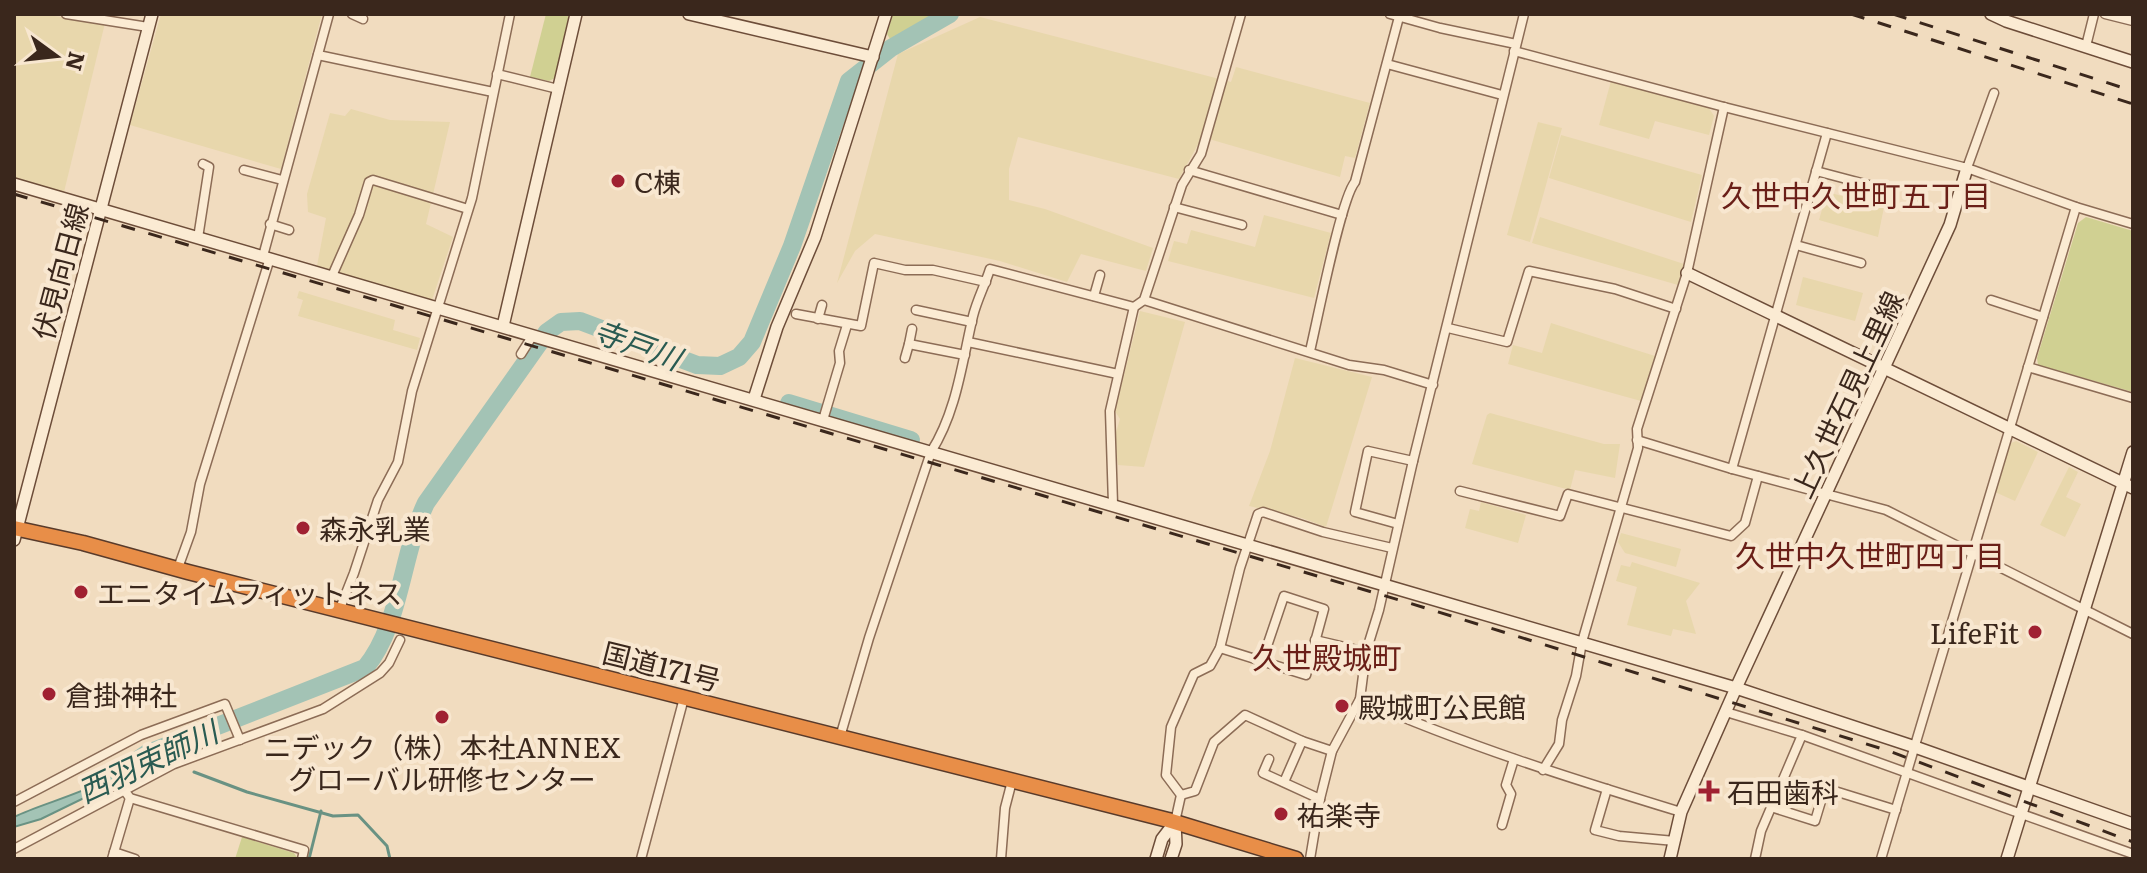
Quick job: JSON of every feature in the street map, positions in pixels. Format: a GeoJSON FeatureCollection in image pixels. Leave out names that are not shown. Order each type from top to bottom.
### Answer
{"type":"FeatureCollection","features":[{"type":"Feature","properties":{"kind":"highway","name":"国道171号"},"geometry":{"type":"LineString","coordinates":[[15,533],[80,542],[339,611],[1175,822],[1296,859]]}},
{"type":"Feature","properties":{"kind":"street"},"geometry":{"type":"LineString","coordinates":[[66,14],[148,27]]}},
{"type":"Feature","properties":{"kind":"street","name":"伏見向日線"},"geometry":{"type":"LineString","coordinates":[[15,533],[152,14]]}},
{"type":"Feature","properties":{"kind":"street"},"geometry":{"type":"LineString","coordinates":[[178,568],[191,532],[200,484],[266,257],[270,224],[329,14]]}},
{"type":"Feature","properties":{"kind":"street"},"geometry":{"type":"LineString","coordinates":[[352,14],[363,19]]}},
{"type":"Feature","properties":{"kind":"street"},"geometry":{"type":"LineString","coordinates":[[339,611],[378,500],[398,462],[412,391],[468,209],[510,14]]}},
{"type":"Feature","properties":{"kind":"street"},"geometry":{"type":"LineString","coordinates":[[503,326],[576,14]]}},
{"type":"Feature","properties":{"kind":"street"},"geometry":{"type":"LineString","coordinates":[[689,14],[873,57]]}},
{"type":"Feature","properties":{"kind":"street"},"geometry":{"type":"LineString","coordinates":[[754,399],[777,327],[815,237],[886,14]]}},
{"type":"Feature","properties":{"kind":"street"},"geometry":{"type":"LineString","coordinates":[[1113,504],[1110,411],[1134,307],[1144,300],[1174,207],[1189,170],[1201,154],[1241,14]]}},
{"type":"Feature","properties":{"kind":"street"},"geometry":{"type":"LineString","coordinates":[[1310,859],[1332,751],[1360,699],[1366,652],[1524,14]]}},
{"type":"Feature","properties":{"kind":"street"},"geometry":{"type":"LineString","coordinates":[[1991,14],[2133,62]]}},
{"type":"Feature","properties":{"kind":"street"},"geometry":{"type":"LineString","coordinates":[[2086,46],[2094,14]]}},
{"type":"Feature","properties":{"kind":"street"},"geometry":{"type":"LineString","coordinates":[[2105,14],[2133,21]]}},
{"type":"Feature","properties":{"kind":"street"},"geometry":{"type":"LineString","coordinates":[[1310,351],[1342,215],[1355,182],[1387,64],[1395,15],[1724,107],[1967,168],[2133,224]]}},
{"type":"Feature","properties":{"kind":"street"},"geometry":{"type":"LineString","coordinates":[[318,55],[493,92]]}},
{"type":"Feature","properties":{"kind":"street"},"geometry":{"type":"LineString","coordinates":[[1387,64],[1502,95]]}},
{"type":"Feature","properties":{"kind":"street"},"geometry":{"type":"LineString","coordinates":[[497,74],[558,89]]}},
{"type":"Feature","properties":{"kind":"street"},"geometry":{"type":"LineString","coordinates":[[1967,168],[1994,93]]}},
{"type":"Feature","properties":{"kind":"street"},"geometry":{"type":"LineString","coordinates":[[1543,770],[1559,744],[1582,642],[1638,448],[1637,429],[1687,273],[1724,107]]}},
{"type":"Feature","properties":{"kind":"street"},"geometry":{"type":"LineString","coordinates":[[1732,469],[1827,133]]}},
{"type":"Feature","properties":{"kind":"street"},"geometry":{"type":"LineString","coordinates":[[198,238],[209,167],[203,164]]}},
{"type":"Feature","properties":{"kind":"street","name":"上久世石見上里線"},"geometry":{"type":"LineString","coordinates":[[1670,859],[1681,812],[1950,225],[1967,168]]}},
{"type":"Feature","properties":{"kind":"street"},"geometry":{"type":"LineString","coordinates":[[244,170],[282,180]]}},
{"type":"Feature","properties":{"kind":"street"},"geometry":{"type":"LineString","coordinates":[[1189,170],[1342,215]]}},
{"type":"Feature","properties":{"kind":"street"},"geometry":{"type":"LineString","coordinates":[[1816,171],[1869,185]]}},
{"type":"Feature","properties":{"kind":"street"},"geometry":{"type":"LineString","coordinates":[[332,276],[359,215],[369,182],[373,180],[468,209]]}},
{"type":"Feature","properties":{"kind":"street"},"geometry":{"type":"LineString","coordinates":[[14,184],[1736,688],[2133,824]]}},
{"type":"Feature","properties":{"kind":"street"},"geometry":{"type":"LineString","coordinates":[[1174,207],[1242,225]]}},
{"type":"Feature","properties":{"kind":"street"},"geometry":{"type":"LineString","coordinates":[[1881,859],[2076,207]]}},
{"type":"Feature","properties":{"kind":"street"},"geometry":{"type":"LineString","coordinates":[[270,224],[289,230]]}},
{"type":"Feature","properties":{"kind":"street"},"geometry":{"type":"LineString","coordinates":[[1796,245],[1861,263]]}},
{"type":"Feature","properties":{"kind":"street"},"geometry":{"type":"LineString","coordinates":[[796,314],[861,326],[874,263],[905,270],[933,270],[986,282]]}},
{"type":"Feature","properties":{"kind":"street"},"geometry":{"type":"LineString","coordinates":[[840,737],[873,625],[931,452],[939,440],[957,391],[972,322],[990,269],[1134,307]]}},
{"type":"Feature","properties":{"kind":"street"},"geometry":{"type":"LineString","coordinates":[[1448,328],[1507,342],[1529,271],[1615,289],[1676,309]]}},
{"type":"Feature","properties":{"kind":"street"},"geometry":{"type":"LineString","coordinates":[[1687,273],[2128,485]]}},
{"type":"Feature","properties":{"kind":"street"},"geometry":{"type":"LineString","coordinates":[[1094,296],[1100,275]]}},
{"type":"Feature","properties":{"kind":"street"},"geometry":{"type":"LineString","coordinates":[[1144,300],[1349,365],[1384,370],[1433,385]]}},
{"type":"Feature","properties":{"kind":"street"},"geometry":{"type":"LineString","coordinates":[[1991,300],[2043,317]]}},
{"type":"Feature","properties":{"kind":"street"},"geometry":{"type":"LineString","coordinates":[[818,319],[822,305]]}},
{"type":"Feature","properties":{"kind":"street"},"geometry":{"type":"LineString","coordinates":[[916,310],[972,322]]}},
{"type":"Feature","properties":{"kind":"street"},"geometry":{"type":"LineString","coordinates":[[823,420],[840,363],[839,351],[847,325]]}},
{"type":"Feature","properties":{"kind":"street"},"geometry":{"type":"LineString","coordinates":[[905,358],[912,329]]}},
{"type":"Feature","properties":{"kind":"street"},"geometry":{"type":"LineString","coordinates":[[521,354],[540,336]]}},
{"type":"Feature","properties":{"kind":"street"},"geometry":{"type":"LineString","coordinates":[[968,342],[1118,374]]}},
{"type":"Feature","properties":{"kind":"street"},"geometry":{"type":"LineString","coordinates":[[909,344],[965,355]]}},
{"type":"Feature","properties":{"kind":"street"},"geometry":{"type":"LineString","coordinates":[[2028,367],[2133,398]]}},
{"type":"Feature","properties":{"kind":"street"},"geometry":{"type":"LineString","coordinates":[[1637,440],[1886,510],[2133,634]]}},
{"type":"Feature","properties":{"kind":"street"},"geometry":{"type":"LineString","coordinates":[[1398,524],[1355,512],[1368,451],[1413,461]]}},
{"type":"Feature","properties":{"kind":"street"},"geometry":{"type":"LineString","coordinates":[[2007,859],[2084,609],[2128,485],[2133,452]]}},
{"type":"Feature","properties":{"kind":"street"},"geometry":{"type":"LineString","coordinates":[[1460,491],[1560,516],[1568,494],[1731,536],[1745,523],[1758,476]]}},
{"type":"Feature","properties":{"kind":"street"},"geometry":{"type":"LineString","coordinates":[[1171,859],[1176,844],[1175,822],[1181,795],[1166,775],[1171,727],[1194,674],[1210,666],[1220,648],[1240,568],[1258,514],[1263,512],[1323,532],[1392,548]]}},
{"type":"Feature","properties":{"kind":"street"},"geometry":{"type":"LineString","coordinates":[[1220,648],[1306,675],[1324,609],[1284,596],[1262,661]]}},
{"type":"Feature","properties":{"kind":"street"},"geometry":{"type":"LineString","coordinates":[[14,849],[127,794],[174,764],[323,709],[370,681],[389,663],[400,640]]}},
{"type":"Feature","properties":{"kind":"street"},"geometry":{"type":"LineString","coordinates":[[1315,640],[1366,652]]}},
{"type":"Feature","properties":{"kind":"street"},"geometry":{"type":"LineString","coordinates":[[641,859],[684,698]]}},
{"type":"Feature","properties":{"kind":"street"},"geometry":{"type":"LineString","coordinates":[[1360,699],[1423,727],[1543,770],[1681,812]]}},
{"type":"Feature","properties":{"kind":"street"},"geometry":{"type":"LineString","coordinates":[[14,802],[141,735],[225,704],[240,740]]}},
{"type":"Feature","properties":{"kind":"street"},"geometry":{"type":"LineString","coordinates":[[1726,712],[1802,735],[2133,854]]}},
{"type":"Feature","properties":{"kind":"street"},"geometry":{"type":"LineString","coordinates":[[1181,795],[1195,791],[1214,742],[1245,715],[1332,751]]}},
{"type":"Feature","properties":{"kind":"street"},"geometry":{"type":"LineString","coordinates":[[1755,859],[1761,831],[1802,735]]}},
{"type":"Feature","properties":{"kind":"street"},"geometry":{"type":"LineString","coordinates":[[1284,782],[1302,741]]}},
{"type":"Feature","properties":{"kind":"street"},"geometry":{"type":"LineString","coordinates":[[1269,759],[1263,773],[1320,799]]}},
{"type":"Feature","properties":{"kind":"street"},"geometry":{"type":"LineString","coordinates":[[1502,825],[1511,794],[1506,785],[1514,759]]}},
{"type":"Feature","properties":{"kind":"street"},"geometry":{"type":"LineString","coordinates":[[1001,859],[1005,808],[1012,781]]}},
{"type":"Feature","properties":{"kind":"street"},"geometry":{"type":"LineString","coordinates":[[1771,807],[1815,821],[1825,788],[1896,810]]}},
{"type":"Feature","properties":{"kind":"street"},"geometry":{"type":"LineString","coordinates":[[1607,789],[1595,830],[1619,836],[1675,841]]}},
{"type":"Feature","properties":{"kind":"street"},"geometry":{"type":"LineString","coordinates":[[127,794],[113,856],[135,859]]}},
{"type":"Feature","properties":{"kind":"street"},"geometry":{"type":"LineString","coordinates":[[127,794],[304,850],[302,859]]}},
{"type":"Feature","properties":{"kind":"street"},"geometry":{"type":"LineString","coordinates":[[1156,859],[1162,839],[1175,822]]}},
{"type":"Feature","properties":{"kind":"shaded area"},"geometry":{"type":"Polygon","coordinates":[[[14,14],[40,14],[105,23],[64,192],[14,178],[14,14]]]}},
{"type":"Feature","properties":{"kind":"shaded area"},"geometry":{"type":"Polygon","coordinates":[[[161,14],[322,14],[281,169],[130,125],[161,14]]]}},
{"type":"Feature","properties":{"kind":"shaded area"},"geometry":{"type":"Polygon","coordinates":[[[980,17],[1231,82],[1236,67],[1370,103],[1355,158],[1345,156],[1340,177],[1202,137],[1179,179],[1018,137],[1009,169],[1009,200],[1045,209],[1153,248],[1146,271],[1081,254],[1067,282],[1000,261],[875,234],[855,251],[837,283],[898,54],[980,17]]]}},
{"type":"Feature","properties":{"kind":"shaded area"},"geometry":{"type":"Polygon","coordinates":[[[1611,81],[1707,105],[1714,116],[1709,135],[1655,121],[1649,139],[1599,125],[1611,81]]]}},
{"type":"Feature","properties":{"kind":"shaded area"},"geometry":{"type":"Polygon","coordinates":[[[351,109],[390,120],[450,122],[426,224],[453,237],[432,300],[317,266],[326,218],[308,212],[307,194],[330,113],[345,116],[351,109]]]}},
{"type":"Feature","properties":{"kind":"shaded area"},"geometry":{"type":"Polygon","coordinates":[[[1538,122],[1562,128],[1530,242],[1507,235],[1538,122]]]}},
{"type":"Feature","properties":{"kind":"shaded area"},"geometry":{"type":"Polygon","coordinates":[[[1561,135],[1702,175],[1691,222],[1549,178],[1561,135]]]}},
{"type":"Feature","properties":{"kind":"shaded area"},"geometry":{"type":"Polygon","coordinates":[[[1827,192],[1884,207],[1878,237],[1819,220],[1827,192]]]}},
{"type":"Feature","properties":{"kind":"shaded area"},"geometry":{"type":"Polygon","coordinates":[[[1264,215],[1331,233],[1314,298],[1168,261],[1174,241],[1187,244],[1191,230],[1255,247],[1264,215]]]}},
{"type":"Feature","properties":{"kind":"shaded area"},"geometry":{"type":"Polygon","coordinates":[[[1540,217],[1684,264],[1678,285],[1532,243],[1540,217]]]}},
{"type":"Feature","properties":{"kind":"shaded area"},"geometry":{"type":"Polygon","coordinates":[[[1803,277],[1863,293],[1855,321],[1796,305],[1803,277]]]}},
{"type":"Feature","properties":{"kind":"shaded area"},"geometry":{"type":"Polygon","coordinates":[[[299,291],[395,320],[393,330],[420,338],[417,350],[298,316],[303,300],[297,298],[299,291]]]}},
{"type":"Feature","properties":{"kind":"shaded area"},"geometry":{"type":"Polygon","coordinates":[[[1140,311],[1185,322],[1144,467],[1118,465],[1114,439],[1120,419],[1115,411],[1140,311]]]}},
{"type":"Feature","properties":{"kind":"shaded area"},"geometry":{"type":"Polygon","coordinates":[[[1551,323],[1655,356],[1641,401],[1508,364],[1513,345],[1542,353],[1551,323]]]}},
{"type":"Feature","properties":{"kind":"shaded area"},"geometry":{"type":"Polygon","coordinates":[[[1295,358],[1372,377],[1326,527],[1249,506],[1270,451],[1295,358]]]}},
{"type":"Feature","properties":{"kind":"shaded area"},"geometry":{"type":"Polygon","coordinates":[[[1490,413],[1604,444],[1620,444],[1615,478],[1575,470],[1570,490],[1472,464],[1490,413]]]}},
{"type":"Feature","properties":{"kind":"shaded area"},"geometry":{"type":"Polygon","coordinates":[[[2016,441],[2038,452],[2015,501],[1995,492],[2009,444],[2016,441]]]}},
{"type":"Feature","properties":{"kind":"shaded area"},"geometry":{"type":"Polygon","coordinates":[[[2069,467],[2078,472],[2066,497],[2081,504],[2065,537],[2040,525],[2069,467]]]}},
{"type":"Feature","properties":{"kind":"shaded area"},"geometry":{"type":"Polygon","coordinates":[[[1481,502],[1526,515],[1518,543],[1465,528],[1470,509],[1479,511],[1481,502]]]}},
{"type":"Feature","properties":{"kind":"shaded area"},"geometry":{"type":"Polygon","coordinates":[[[1621,533],[1681,549],[1676,567],[1625,553],[1618,542],[1621,533]]]}},
{"type":"Feature","properties":{"kind":"shaded area"},"geometry":{"type":"Polygon","coordinates":[[[1632,562],[1700,583],[1686,601],[1696,634],[1673,629],[1671,636],[1627,625],[1637,587],[1616,581],[1621,565],[1630,567],[1632,562]]]}},
{"type":"Feature","properties":{"kind":"shaded area"},"geometry":{"type":"Polygon","coordinates":[[[129,761],[131,768],[123,779],[41,819],[14,827],[14,817],[91,787],[129,761]]]}},
{"type":"Feature","properties":{"kind":"green space"},"geometry":{"type":"Polygon","coordinates":[[[546,14],[569,14],[555,78],[549,81],[530,77],[546,14]]]}},
{"type":"Feature","properties":{"kind":"green space"},"geometry":{"type":"Polygon","coordinates":[[[893,14],[939,14],[892,42],[887,34],[893,14]]]}},
{"type":"Feature","properties":{"kind":"green space"},"geometry":{"type":"Polygon","coordinates":[[[2086,217],[2133,231],[2133,392],[2038,365],[2037,358],[2078,223],[2086,217]]]}},
{"type":"Feature","properties":{"kind":"green space"},"geometry":{"type":"Polygon","coordinates":[[[242,837],[294,853],[298,859],[235,859],[242,837]]]}},
{"type":"Feature","properties":{"kind":"waterway","name":"寺戸川"},"geometry":{"type":"LineString","coordinates":[[112,778],[146,754],[365,668],[377,651],[394,611],[411,545],[426,503],[547,332],[561,322],[580,321],[697,365],[720,366],[739,357],[752,342],[792,246],[849,81],[891,48],[950,14]]}},
{"type":"Feature","properties":{"kind":"waterway"},"geometry":{"type":"LineString","coordinates":[[789,403],[911,440]]}},
{"type":"Feature","properties":{"kind":"waterway","name":"西羽束師川"},"geometry":{"type":"LineString","coordinates":[[146,754],[166,762]]}},
{"type":"Feature","properties":{"kind":"waterway","name":"西羽束師川"},"geometry":{"type":"LineString","coordinates":[[194,772],[247,792],[333,816],[358,815],[387,846],[390,859]]}},
{"type":"Feature","properties":{"kind":"waterway"},"geometry":{"type":"LineString","coordinates":[[309,859],[321,811]]}},
{"type":"Feature","properties":{"kind":"railway"},"geometry":{"type":"LineString","coordinates":[[1851,14],[2133,104]]}},
{"type":"Feature","properties":{"kind":"railway"},"geometry":{"type":"LineString","coordinates":[[1893,14],[2133,91]]}},
{"type":"Feature","properties":{"kind":"railway"},"geometry":{"type":"LineString","coordinates":[[14,194],[1406,602],[1889,751],[2133,842]]}},
{"type":"Feature","properties":{"kind":"place","name":"C棟"},"geometry":{"type":"Point","coordinates":[618,181]}},
{"type":"Feature","properties":{"kind":"place","name":"森永乳業"},"geometry":{"type":"Point","coordinates":[303,528]}},
{"type":"Feature","properties":{"kind":"place","name":"エニタイムフィットネス"},"geometry":{"type":"Point","coordinates":[81,592]}},
{"type":"Feature","properties":{"kind":"place","name":"LifeFit"},"geometry":{"type":"Point","coordinates":[2035,632]}},
{"type":"Feature","properties":{"kind":"place","name":"倉掛神社"},"geometry":{"type":"Point","coordinates":[49,694]}},
{"type":"Feature","properties":{"kind":"place","name":"殿城町公民館"},"geometry":{"type":"Point","coordinates":[1342,706]}},
{"type":"Feature","properties":{"kind":"place","name":"ニデック（株）本社ANNEX グローバル研修センター"},"geometry":{"type":"Point","coordinates":[442,717]}},
{"type":"Feature","properties":{"kind":"place","name":"石田歯科"},"geometry":{"type":"Point","coordinates":[1709,791]}},
{"type":"Feature","properties":{"kind":"place","name":"祐楽寺"},"geometry":{"type":"Point","coordinates":[1281,814]}},
{"type":"Feature","properties":{"kind":"district","name":"久世中久世町五丁目"},"geometry":{"type":"Point","coordinates":[1856,194]}},
{"type":"Feature","properties":{"kind":"district","name":"久世中久世町四丁目"},"geometry":{"type":"Point","coordinates":[1870,554]}},
{"type":"Feature","properties":{"kind":"district","name":"久世殿城町"},"geometry":{"type":"Point","coordinates":[1327,656]}}]}
